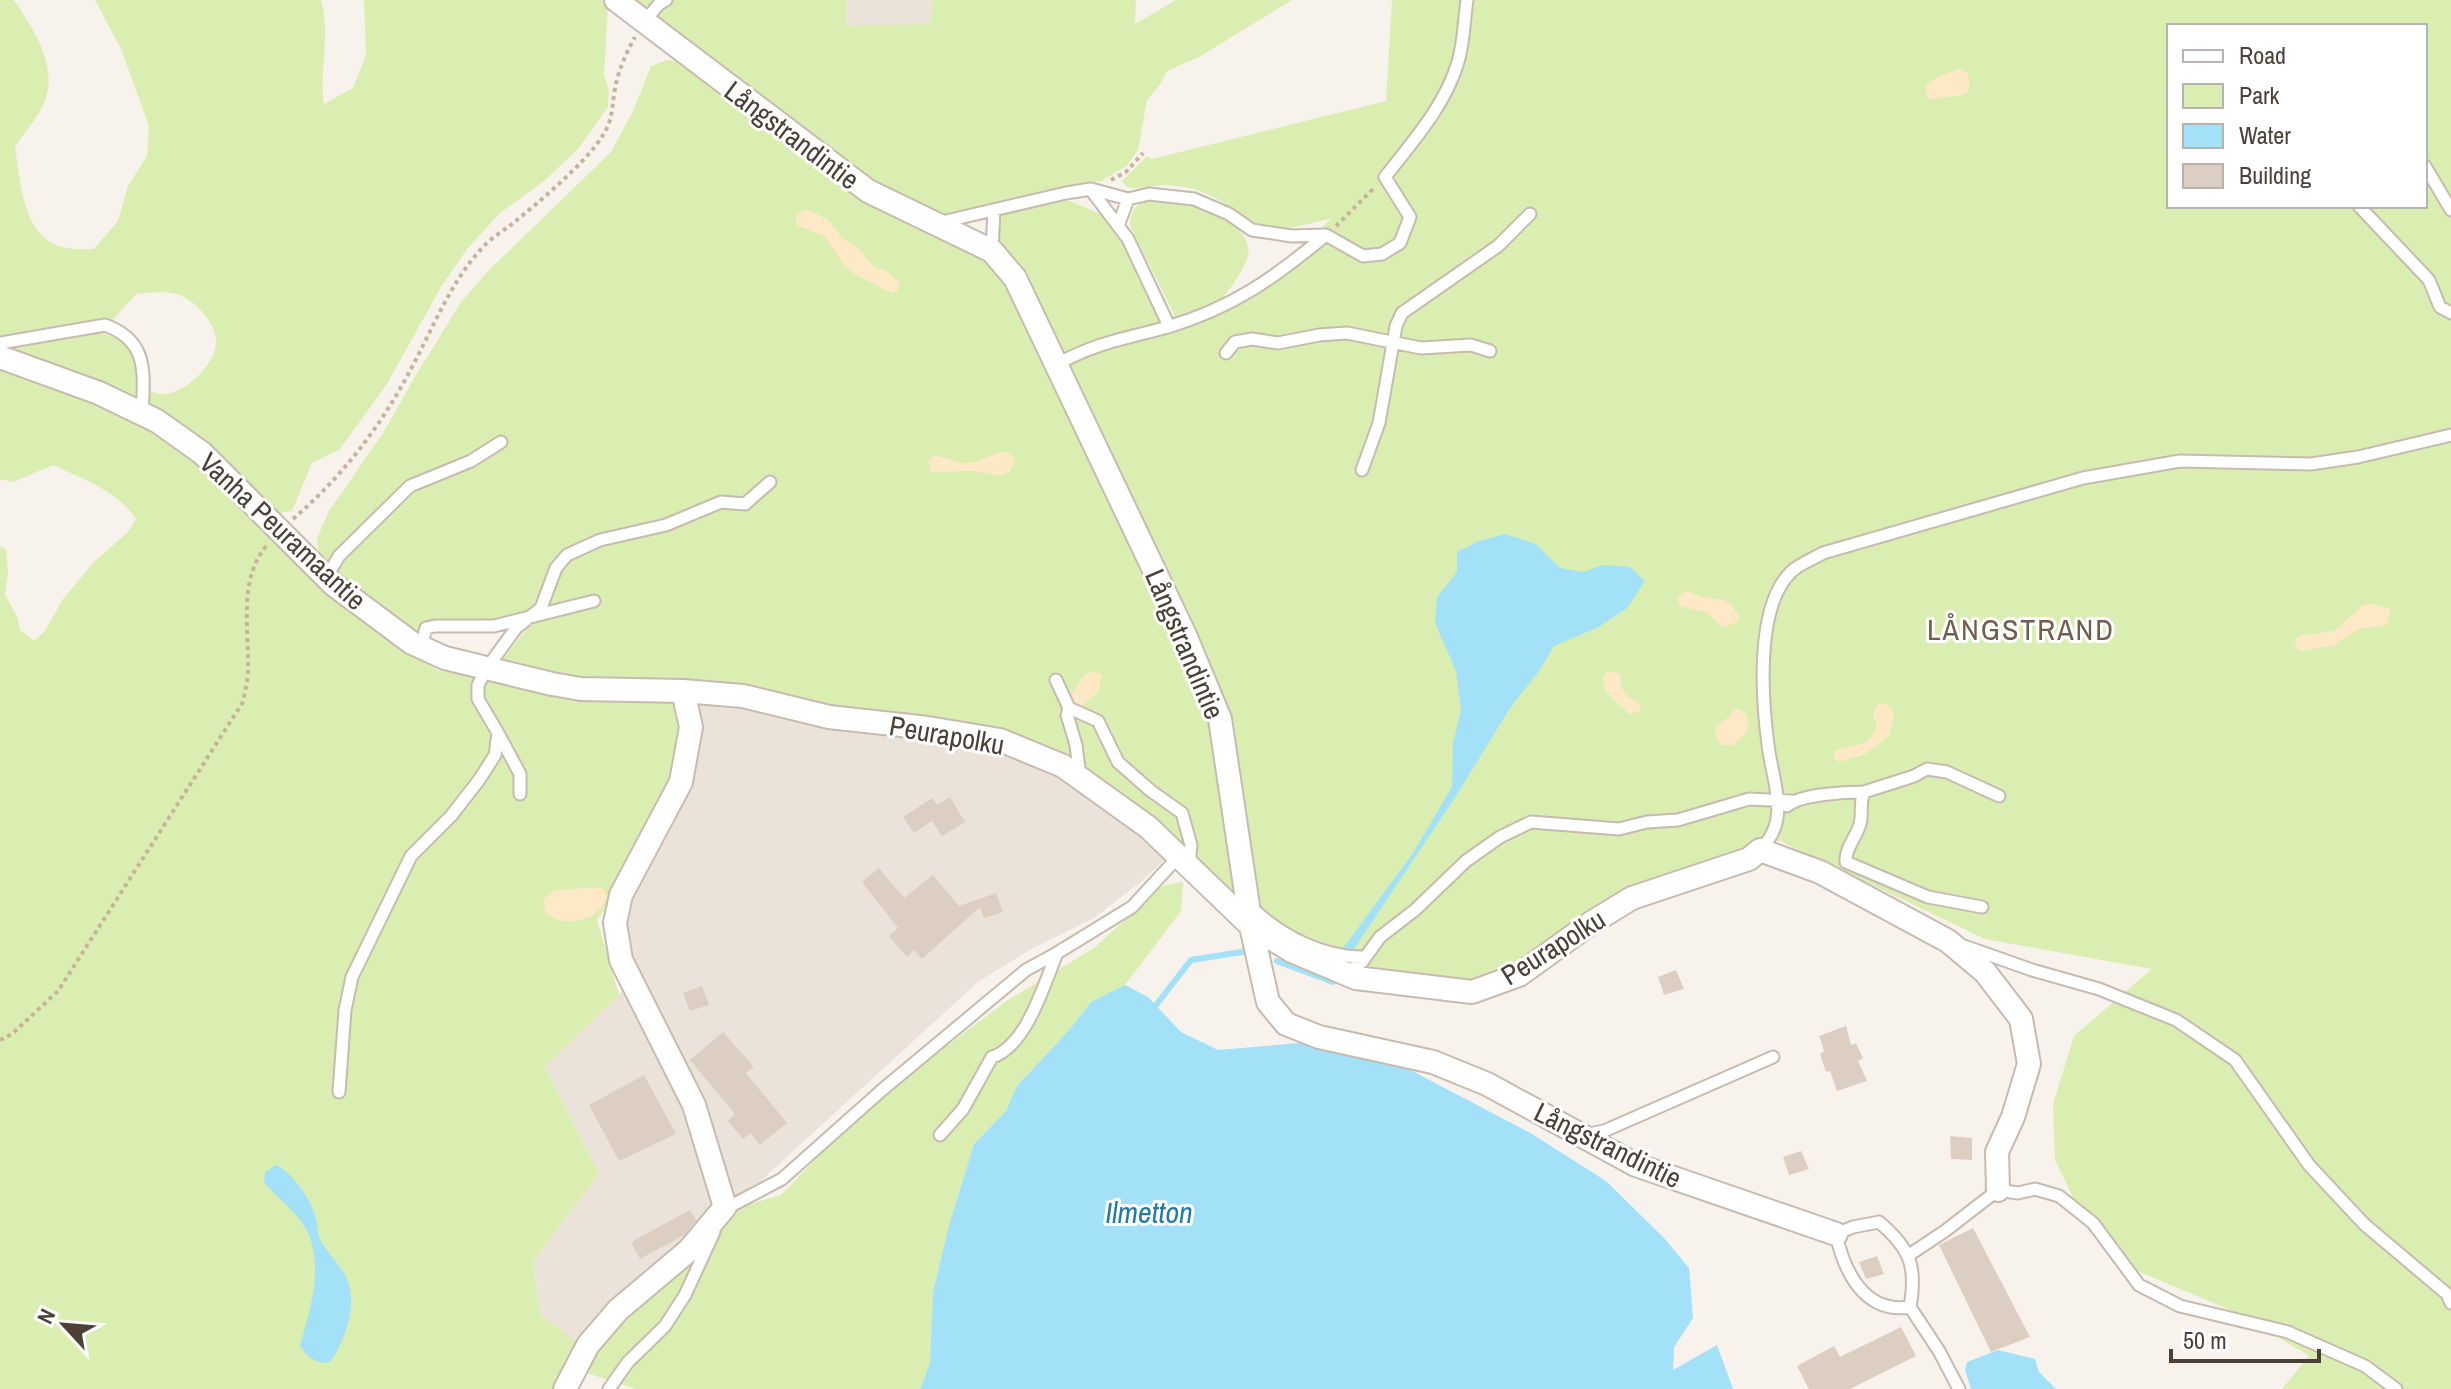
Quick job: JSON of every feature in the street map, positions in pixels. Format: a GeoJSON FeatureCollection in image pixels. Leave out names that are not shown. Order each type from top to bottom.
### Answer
{"type":"FeatureCollection","features":[{"type":"Feature","properties":{"kind":"street","name":"Långstrandintie"},"geometry":{"type":"LineString","coordinates":[[616,0],[868,191],[992,251],[1015,278],[1185,635],[1220,719],[1250,915],[1268,1002],[1286,1024],[1319,1037],[1433,1062],[1487,1084],[1580,1136],[1663,1176],[1836,1234]]}},
{"type":"Feature","properties":{"kind":"street","name":"Vanha Peuramaantie"},"geometry":{"type":"LineString","coordinates":[[0,357],[99,393],[142,414],[202,453],[326,578],[380,622],[421,647],[445,658],[581,689],[683,691]]}},
{"type":"Feature","properties":{"kind":"street","name":"Peurapolku"},"geometry":{"type":"LineString","coordinates":[[683,691],[743,696],[829,717],[1000,740],[1063,766],[1148,827],[1292,951],[1356,978],[1472,992],[1519,975],[1591,923],[1632,898],[1749,859],[1760,850]]}},
{"type":"Feature","properties":{"kind":"street"},"geometry":{"type":"LineString","coordinates":[[565,1389],[588,1345],[618,1310],[688,1251],[725,1207],[694,1105],[621,960],[615,923],[621,895],[681,782],[691,727],[683,691]]}},
{"type":"Feature","properties":{"kind":"street"},"geometry":{"type":"LineString","coordinates":[[1760,850],[1820,872],[1948,941],[1985,972],[2021,1019],[2029,1064],[2013,1117],[1997,1152],[1998,1190]]}},
{"type":"Feature","properties":{"kind":"lane"},"geometry":{"type":"LineString","coordinates":[[644,23],[666,0]]}},
{"type":"Feature","properties":{"kind":"lane"},"geometry":{"type":"LineString","coordinates":[[938,223],[1091,189],[1128,199],[1149,194],[1194,199],[1229,214],[1252,230],[1292,236],[1326,235],[1363,256],[1382,254],[1400,243],[1410,217],[1385,177],[1448,90],[1459,60],[1467,0]]}},
{"type":"Feature","properties":{"kind":"lane"},"geometry":{"type":"LineString","coordinates":[[2427,169],[2451,210]]}},
{"type":"Feature","properties":{"kind":"lane"},"geometry":{"type":"LineString","coordinates":[[1091,189],[1128,239],[1169,326]]}},
{"type":"Feature","properties":{"kind":"lane"},"geometry":{"type":"LineString","coordinates":[[1118,226],[1128,199]]}},
{"type":"Feature","properties":{"kind":"lane"},"geometry":{"type":"LineString","coordinates":[[2361,208],[2429,280],[2440,307],[2451,313]]}},
{"type":"Feature","properties":{"kind":"lane"},"geometry":{"type":"LineString","coordinates":[[992,251],[994,210]]}},
{"type":"Feature","properties":{"kind":"lane"},"geometry":{"type":"LineString","coordinates":[[1362,470],[1379,423],[1396,326],[1402,313],[1487,255],[1530,214]]}},
{"type":"Feature","properties":{"kind":"lane"},"geometry":{"type":"LineString","coordinates":[[1058,364],[1083,349],[1169,326],[1228,305],[1274,278],[1326,235]]}},
{"type":"Feature","properties":{"kind":"lane"},"geometry":{"type":"LineString","coordinates":[[0,343],[105,325],[119,331],[132,340],[139,352],[143,371],[142,414]]}},
{"type":"Feature","properties":{"kind":"lane"},"geometry":{"type":"LineString","coordinates":[[1226,353],[1235,342],[1252,339],[1278,343],[1347,333],[1421,348],[1471,345],[1490,351]]}},
{"type":"Feature","properties":{"kind":"lane"},"geometry":{"type":"LineString","coordinates":[[1760,850],[1772,839],[1779,795],[1768,748],[1763,683],[1767,631],[1776,592],[1792,571],[1823,553],[2083,478],[2180,461],[2311,464],[2358,457],[2451,435]]}},
{"type":"Feature","properties":{"kind":"lane"},"geometry":{"type":"LineString","coordinates":[[326,578],[339,556],[410,486],[471,461],[501,442]]}},
{"type":"Feature","properties":{"kind":"lane"},"geometry":{"type":"LineString","coordinates":[[520,794],[520,774],[478,699],[478,685],[516,628],[541,608],[556,568],[567,555],[600,540],[666,525],[721,502],[745,504],[770,482]]}},
{"type":"Feature","properties":{"kind":"lane"},"geometry":{"type":"LineString","coordinates":[[421,647],[426,628],[494,626],[594,601]]}},
{"type":"Feature","properties":{"kind":"lane"},"geometry":{"type":"LineString","coordinates":[[1056,680],[1069,708],[1067,715],[1081,779]]}},
{"type":"Feature","properties":{"kind":"lane"},"geometry":{"type":"LineString","coordinates":[[609,1389],[628,1362],[665,1326],[685,1295],[725,1207],[782,1179],[882,1090],[1026,970],[1132,907],[1184,861],[1191,845],[1182,813],[1118,762],[1098,721],[1069,708]]}},
{"type":"Feature","properties":{"kind":"lane"},"geometry":{"type":"LineString","coordinates":[[339,1092],[345,1010],[352,977],[411,856],[451,816],[479,780],[495,755],[498,733]]}},
{"type":"Feature","properties":{"kind":"lane"},"geometry":{"type":"LineString","coordinates":[[1345,974],[1365,957],[1380,937],[1415,910],[1466,861],[1500,837],[1531,822],[1619,829],[1647,822],[1678,820],[1749,799],[1792,801],[1864,792],[1927,769],[1947,772],[1999,796]]}},
{"type":"Feature","properties":{"kind":"lane"},"geometry":{"type":"LineString","coordinates":[[1864,792],[1859,802],[1861,821],[1845,854],[1846,862],[1928,897],[1982,907]]}},
{"type":"Feature","properties":{"kind":"lane"},"geometry":{"type":"LineString","coordinates":[[1774,824],[1792,801]]}},
{"type":"Feature","properties":{"kind":"lane"},"geometry":{"type":"LineString","coordinates":[[1250,915],[1331,954],[1365,957]]}},
{"type":"Feature","properties":{"kind":"lane"},"geometry":{"type":"LineString","coordinates":[[1948,941],[2099,989],[2176,1020],[2235,1060],[2309,1165],[2364,1224],[2447,1294],[2451,1303]]}},
{"type":"Feature","properties":{"kind":"lane"},"geometry":{"type":"LineString","coordinates":[[940,1135],[963,1109],[992,1057],[1014,1044],[1028,1021],[1057,953]]}},
{"type":"Feature","properties":{"kind":"lane"},"geometry":{"type":"LineString","coordinates":[[1580,1136],[1604,1131],[1773,1057]]}},
{"type":"Feature","properties":{"kind":"lane"},"geometry":{"type":"LineString","coordinates":[[1909,1255],[1998,1190],[2018,1193],[2035,1189],[2059,1196],[2093,1223],[2139,1285],[2180,1306],[2288,1332],[2365,1366],[2396,1389]]}},
{"type":"Feature","properties":{"kind":"lane"},"geometry":{"type":"LineString","coordinates":[[1910,1307],[1901,1309],[1875,1301],[1855,1286],[1842,1260],[1836,1234],[1879,1222],[1897,1237],[1909,1255],[1915,1280],[1910,1307],[1959,1389]]}},
{"type":"Feature","properties":{"kind":"path"},"geometry":{"type":"LineString","coordinates":[[0,1040],[12,1034],[58,991],[243,702],[248,672],[247,607],[252,571],[260,553],[279,531],[326,490],[365,443],[411,370],[442,306],[485,245],[579,163],[603,136],[612,118],[614,92],[625,55],[644,23]]}},
{"type":"Feature","properties":{"kind":"path"},"geometry":{"type":"LineString","coordinates":[[1091,189],[1126,172],[1143,153]]}},
{"type":"Feature","properties":{"kind":"path"},"geometry":{"type":"LineString","coordinates":[[1326,235],[1385,177]]}},
{"type":"Feature","properties":{"kind":"shaded area"},"geometry":{"type":"Polygon","coordinates":[[[846,0],[933,0],[931,24],[846,27],[846,0]]]}},
{"type":"Feature","properties":{"kind":"shaded area"},"geometry":{"type":"Polygon","coordinates":[[[689,696],[912,731],[1026,756],[1074,781],[1125,818],[1167,857],[1094,918],[1035,947],[979,981],[768,1174],[670,1279],[602,1343],[582,1346],[540,1314],[533,1262],[599,1173],[545,1066],[640,974],[625,932],[689,696]]]}},
{"type":"Feature","properties":{"kind":"green space"},"geometry":{"type":"Polygon","coordinates":[[[0,0],[14,0],[30,25],[44,53],[49,82],[37,115],[15,147],[26,208],[41,234],[53,243],[71,249],[94,249],[118,221],[128,186],[147,156],[149,126],[121,49],[95,0],[321,0],[325,25],[324,104],[353,88],[366,55],[364,0],[602,0],[608,6],[604,75],[609,90],[608,107],[578,149],[544,181],[500,213],[467,249],[441,287],[387,384],[340,449],[312,463],[292,511],[280,513],[267,508],[148,412],[148,390],[158,394],[178,390],[197,377],[215,351],[213,327],[189,300],[166,292],[136,294],[111,322],[0,337],[0,0]]]}},
{"type":"Feature","properties":{"kind":"green space"},"geometry":{"type":"Polygon","coordinates":[[[623,0],[846,0],[846,26],[930,24],[933,0],[1136,0],[1135,24],[1176,0],[1292,0],[1199,57],[1167,71],[1147,100],[1138,150],[1127,166],[1101,181],[936,216],[876,187],[623,0]]]}},
{"type":"Feature","properties":{"kind":"green space"},"geometry":{"type":"Polygon","coordinates":[[[1392,0],[2451,0],[2451,1389],[2282,1389],[2309,1356],[2242,1315],[2128,1267],[2089,1231],[2055,1160],[2053,1104],[2074,1036],[2152,969],[1985,939],[1780,841],[1759,838],[1737,853],[1649,882],[1586,911],[1521,961],[1470,980],[1436,979],[1324,958],[1296,946],[1091,772],[1051,752],[720,683],[577,681],[499,664],[532,622],[464,625],[438,622],[418,642],[320,565],[317,538],[329,511],[383,433],[461,302],[488,271],[611,152],[633,111],[651,66],[667,60],[685,63],[878,209],[892,214],[996,241],[995,228],[1005,210],[1057,198],[1105,216],[1119,234],[1161,317],[1159,323],[1175,316],[1130,226],[1135,208],[1145,202],[1181,202],[1221,217],[1237,228],[1246,241],[1248,256],[1220,303],[1269,273],[1332,218],[1289,228],[1268,227],[1193,189],[1167,185],[1126,187],[1122,181],[1147,156],[1152,159],[1386,101],[1392,0]]]}},
{"type":"Feature","properties":{"kind":"green space"},"geometry":{"type":"Polygon","coordinates":[[[97,331],[122,341],[135,352],[139,387],[136,402],[5,348],[97,331]]]}},
{"type":"Feature","properties":{"kind":"green space"},"geometry":{"type":"Polygon","coordinates":[[[0,367],[68,391],[137,421],[193,458],[291,560],[345,609],[437,670],[568,697],[670,697],[683,724],[670,789],[623,884],[597,920],[619,995],[545,1066],[599,1173],[533,1262],[540,1314],[582,1346],[555,1389],[0,1389],[0,546],[6,549],[8,574],[5,594],[20,630],[34,641],[45,631],[63,599],[93,563],[127,533],[136,519],[110,493],[53,465],[13,482],[0,479],[0,367]]]}},
{"type":"Feature","properties":{"kind":"green space"},"geometry":{"type":"Polygon","coordinates":[[[1183,882],[1181,911],[1125,985],[1091,1002],[1017,1086],[1006,1111],[974,1144],[949,1225],[933,1292],[930,1363],[920,1389],[636,1389],[587,1373],[602,1343],[670,1279],[736,1208],[781,1195],[836,1138],[933,1056],[1008,1000],[1094,948],[1162,886],[1183,882]]]}},
{"type":"Feature","properties":{"kind":"sand"},"geometry":{"type":"Polygon","coordinates":[[[1959,69],[1968,74],[1966,93],[1928,98],[1925,86],[1937,77],[1959,69]]]}},
{"type":"Feature","properties":{"kind":"sand"},"geometry":{"type":"Polygon","coordinates":[[[806,209],[827,219],[873,266],[888,272],[900,284],[897,291],[891,293],[853,273],[825,237],[797,225],[795,215],[806,209]]]}},
{"type":"Feature","properties":{"kind":"sand"},"geometry":{"type":"Polygon","coordinates":[[[1001,451],[1010,453],[1015,461],[1009,472],[1000,476],[973,471],[931,472],[928,461],[934,456],[971,463],[1001,451]]]}},
{"type":"Feature","properties":{"kind":"sand"},"geometry":{"type":"Polygon","coordinates":[[[1687,591],[1731,604],[1739,616],[1736,623],[1722,627],[1708,613],[1680,606],[1677,597],[1687,591]]]}},
{"type":"Feature","properties":{"kind":"sand"},"geometry":{"type":"Polygon","coordinates":[[[2373,604],[2391,609],[2387,625],[2360,629],[2334,645],[2301,651],[2296,647],[2295,641],[2299,636],[2334,631],[2363,605],[2373,604]]]}},
{"type":"Feature","properties":{"kind":"sand"},"geometry":{"type":"Polygon","coordinates":[[[1094,671],[1102,675],[1099,691],[1080,707],[1075,705],[1071,697],[1075,689],[1083,678],[1094,671]]]}},
{"type":"Feature","properties":{"kind":"sand"},"geometry":{"type":"Polygon","coordinates":[[[1609,671],[1620,674],[1623,690],[1641,705],[1640,711],[1629,714],[1606,692],[1602,677],[1609,671]]]}},
{"type":"Feature","properties":{"kind":"sand"},"geometry":{"type":"Polygon","coordinates":[[[1879,703],[1888,705],[1894,713],[1889,736],[1867,753],[1839,762],[1833,757],[1835,751],[1870,738],[1877,724],[1873,717],[1874,709],[1879,703]]]}},
{"type":"Feature","properties":{"kind":"sand"},"geometry":{"type":"Polygon","coordinates":[[[1739,709],[1747,714],[1749,724],[1744,735],[1733,745],[1721,745],[1715,733],[1716,726],[1739,709]]]}},
{"type":"Feature","properties":{"kind":"sand"},"geometry":{"type":"Polygon","coordinates":[[[594,887],[604,890],[607,896],[590,916],[562,921],[546,913],[543,900],[552,891],[594,887]]]}},
{"type":"Feature","properties":{"kind":"water"},"geometry":{"type":"Polygon","coordinates":[[[1505,534],[1536,544],[1560,568],[1583,572],[1603,565],[1630,567],[1645,581],[1627,608],[1599,627],[1554,646],[1510,708],[1456,796],[1350,955],[1341,951],[1413,853],[1452,787],[1453,743],[1461,710],[1456,671],[1435,623],[1437,597],[1457,572],[1457,552],[1479,541],[1505,534]]]}},
{"type":"Feature","properties":{"kind":"water","name":"Ilmetton"},"geometry":{"type":"Polygon","coordinates":[[[1125,985],[1148,997],[1181,1032],[1218,1050],[1300,1043],[1397,1063],[1532,1134],[1606,1181],[1664,1238],[1689,1268],[1693,1318],[1674,1347],[1673,1370],[1717,1345],[1733,1389],[920,1389],[930,1363],[933,1292],[949,1225],[974,1144],[1006,1111],[1017,1086],[1091,1002],[1125,985]]]}},
{"type":"Feature","properties":{"kind":"water"},"geometry":{"type":"Polygon","coordinates":[[[276,1165],[295,1180],[306,1196],[314,1212],[320,1240],[341,1268],[349,1285],[351,1304],[347,1325],[330,1362],[312,1359],[300,1346],[314,1288],[314,1258],[312,1243],[302,1222],[264,1182],[265,1172],[276,1165]]]}},
{"type":"Feature","properties":{"kind":"water"},"geometry":{"type":"Polygon","coordinates":[[[1998,1350],[2035,1359],[2039,1372],[2056,1389],[1971,1389],[1965,1370],[1967,1362],[1998,1350]]]}},
{"type":"Feature","properties":{"kind":"building"},"geometry":{"type":"Polygon","coordinates":[[[950,797],[965,822],[942,836],[932,821],[914,833],[903,817],[932,798],[937,805],[950,797]]]}},
{"type":"Feature","properties":{"kind":"building"},"geometry":{"type":"Polygon","coordinates":[[[879,868],[904,898],[933,875],[959,906],[996,893],[1003,912],[984,918],[980,907],[922,959],[914,950],[907,957],[889,936],[898,928],[862,882],[879,868]]]}},
{"type":"Feature","properties":{"kind":"building"},"geometry":{"type":"Polygon","coordinates":[[[1676,970],[1684,989],[1664,995],[1658,977],[1676,970]]]}},
{"type":"Feature","properties":{"kind":"building"},"geometry":{"type":"Polygon","coordinates":[[[702,986],[709,1005],[690,1011],[683,993],[702,986]]]}},
{"type":"Feature","properties":{"kind":"building"},"geometry":{"type":"Polygon","coordinates":[[[1846,1026],[1851,1045],[1856,1043],[1863,1058],[1858,1061],[1867,1081],[1837,1091],[1820,1054],[1824,1051],[1819,1036],[1846,1026]]]}},
{"type":"Feature","properties":{"kind":"building"},"geometry":{"type":"Polygon","coordinates":[[[723,1032],[754,1067],[746,1073],[787,1123],[760,1145],[750,1133],[743,1139],[728,1121],[735,1114],[690,1060],[723,1032]]]}},
{"type":"Feature","properties":{"kind":"building"},"geometry":{"type":"Polygon","coordinates":[[[644,1075],[676,1134],[619,1161],[589,1105],[644,1075]]]}},
{"type":"Feature","properties":{"kind":"building"},"geometry":{"type":"Polygon","coordinates":[[[1950,1136],[1972,1138],[1972,1160],[1951,1159],[1950,1136]]]}},
{"type":"Feature","properties":{"kind":"building"},"geometry":{"type":"Polygon","coordinates":[[[1801,1151],[1809,1169],[1789,1175],[1783,1157],[1801,1151]]]}},
{"type":"Feature","properties":{"kind":"building"},"geometry":{"type":"Polygon","coordinates":[[[690,1210],[696,1220],[684,1235],[640,1259],[631,1242],[690,1210]]]}},
{"type":"Feature","properties":{"kind":"building"},"geometry":{"type":"Polygon","coordinates":[[[1973,1228],[2030,1337],[1991,1352],[1939,1245],[1973,1228]]]}},
{"type":"Feature","properties":{"kind":"building"},"geometry":{"type":"Polygon","coordinates":[[[1877,1256],[1884,1274],[1866,1279],[1859,1262],[1877,1256]]]}},
{"type":"Feature","properties":{"kind":"building"},"geometry":{"type":"Polygon","coordinates":[[[1901,1327],[1916,1356],[1850,1389],[1809,1389],[1797,1366],[1834,1346],[1840,1357],[1901,1327]]]}},
{"type":"Feature","properties":{"kind":"waterway"},"geometry":{"type":"LineString","coordinates":[[1156,1005],[1191,960],[1248,951]]}},
{"type":"Feature","properties":{"kind":"waterway"},"geometry":{"type":"LineString","coordinates":[[1277,961],[1333,982]]}},
{"type":"Feature","properties":{"kind":"district","name":"LÅNGSTRAND"},"geometry":{"type":"Point","coordinates":[2021,630]}}]}
